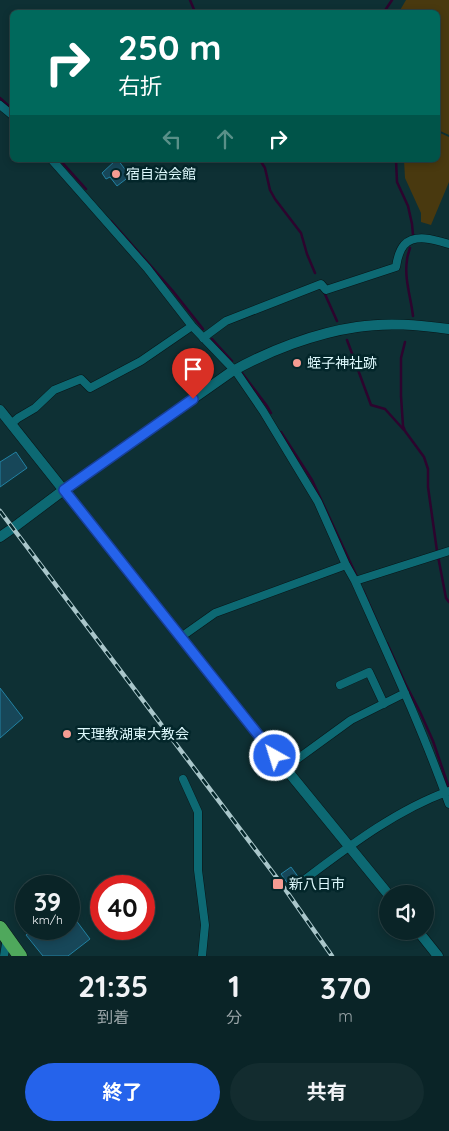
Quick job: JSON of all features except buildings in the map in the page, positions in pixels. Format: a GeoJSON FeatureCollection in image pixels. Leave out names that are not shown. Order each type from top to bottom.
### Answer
{"type":"FeatureCollection","features":[{"type":"Feature","properties":{"kind":"highway"},"geometry":{"type":"LineString","coordinates":[[3,933],[20,956]]}},
{"type":"Feature","properties":{"kind":"street"},"geometry":{"type":"LineString","coordinates":[[0,104],[10,113]]}},
{"type":"Feature","properties":{"kind":"street"},"geometry":{"type":"LineString","coordinates":[[54,162],[147,268],[192,326],[234,370],[263,410],[318,502],[346,565],[356,581],[447,791],[449,804]]}},
{"type":"Feature","properties":{"kind":"street"},"geometry":{"type":"LineString","coordinates":[[203,338],[226,321],[321,284],[326,290],[396,267],[399,254],[404,245],[410,241],[428,238],[449,244]]}},
{"type":"Feature","properties":{"kind":"street"},"geometry":{"type":"LineString","coordinates":[[11,424],[36,408],[54,390],[81,379],[90,388],[141,361],[192,326]]}},
{"type":"Feature","properties":{"kind":"street"},"geometry":{"type":"LineString","coordinates":[[0,537],[234,370],[287,346],[358,326],[422,326],[449,329]]}},
{"type":"Feature","properties":{"kind":"street"},"geometry":{"type":"LineString","coordinates":[[0,410],[285,768],[381,885]]}},
{"type":"Feature","properties":{"kind":"street"},"geometry":{"type":"LineString","coordinates":[[356,581],[446,552]]}},
{"type":"Feature","properties":{"kind":"street"},"geometry":{"type":"LineString","coordinates":[[181,637],[215,613],[346,565]]}},
{"type":"Feature","properties":{"kind":"street"},"geometry":{"type":"LineString","coordinates":[[340,685],[369,672],[384,704]]}},
{"type":"Feature","properties":{"kind":"street"},"geometry":{"type":"LineString","coordinates":[[285,768],[351,720],[405,694]]}},
{"type":"Feature","properties":{"kind":"street"},"geometry":{"type":"LineString","coordinates":[[183,779],[198,812],[198,870],[205,925],[202,956]]}},
{"type":"Feature","properties":{"kind":"street"},"geometry":{"type":"LineString","coordinates":[[304,880],[350,846],[403,812],[447,791]]}},
{"type":"Feature","properties":{"kind":"street"},"geometry":{"type":"LineString","coordinates":[[3,933],[4,956]]}},
{"type":"Feature","properties":{"kind":"street"},"geometry":{"type":"LineString","coordinates":[[425,940],[438,956]]}},
{"type":"Feature","properties":{"kind":"shaded area"},"geometry":{"type":"Polygon","coordinates":[[[406,0],[449,0],[449,135],[440,131],[440,10],[400,10],[406,0]]]}},
{"type":"Feature","properties":{"kind":"shaded area"},"geometry":{"type":"Polygon","coordinates":[[[440,133],[449,137],[449,182],[431,225],[421,222],[421,213],[405,178],[404,162],[440,162],[440,133]]]}},
{"type":"Feature","properties":{"kind":"waterway"},"geometry":{"type":"LineString","coordinates":[[190,0],[194,10]]}},
{"type":"Feature","properties":{"kind":"waterway"},"geometry":{"type":"LineString","coordinates":[[385,10],[392,0]]}},
{"type":"Feature","properties":{"kind":"waterway"},"geometry":{"type":"LineString","coordinates":[[0,98],[10,107]]}},
{"type":"Feature","properties":{"kind":"waterway"},"geometry":{"type":"LineString","coordinates":[[62,162],[86,189]]}},
{"type":"Feature","properties":{"kind":"waterway"},"geometry":{"type":"LineString","coordinates":[[261,162],[265,168],[270,190],[275,199],[301,233],[315,273]]}},
{"type":"Feature","properties":{"kind":"waterway"},"geometry":{"type":"LineString","coordinates":[[396,162],[397,182],[408,206],[413,235]]}},
{"type":"Feature","properties":{"kind":"waterway"},"geometry":{"type":"LineString","coordinates":[[111,221],[172,290],[203,329]]}},
{"type":"Feature","properties":{"kind":"waterway"},"geometry":{"type":"LineString","coordinates":[[410,248],[406,274],[413,316]]}},
{"type":"Feature","properties":{"kind":"waterway"},"geometry":{"type":"LineString","coordinates":[[324,292],[337,321]]}},
{"type":"Feature","properties":{"kind":"waterway"},"geometry":{"type":"LineString","coordinates":[[212,339],[232,361]]}},
{"type":"Feature","properties":{"kind":"waterway"},"geometry":{"type":"LineString","coordinates":[[347,340],[371,405],[385,409],[404,430]]}},
{"type":"Feature","properties":{"kind":"waterway"},"geometry":{"type":"LineString","coordinates":[[405,342],[401,358],[403,426],[424,457],[428,469],[428,487],[437,551],[446,598],[449,602]]}},
{"type":"Feature","properties":{"kind":"waterway"},"geometry":{"type":"LineString","coordinates":[[242,373],[271,413]]}},
{"type":"Feature","properties":{"kind":"waterway"},"geometry":{"type":"LineString","coordinates":[[281,432],[312,480],[357,577]]}},
{"type":"Feature","properties":{"kind":"waterway"},"geometry":{"type":"LineString","coordinates":[[363,590],[383,636]]}},
{"type":"Feature","properties":{"kind":"waterway"},"geometry":{"type":"LineString","coordinates":[[387,643],[433,741],[449,788]]}},
{"type":"Feature","properties":{"kind":"railway"},"geometry":{"type":"LineString","coordinates":[[0,511],[280,882],[332,956]]}},
{"type":"Feature","properties":{"kind":"place","name":"宿自治会館"},"geometry":{"type":"Point","coordinates":[116,174]}},
{"type":"Feature","properties":{"kind":"place","name":"蛭子神社跡"},"geometry":{"type":"Point","coordinates":[297,363]}},
{"type":"Feature","properties":{"kind":"place","name":"天理教湖東大教会"},"geometry":{"type":"Point","coordinates":[67,734]}},
{"type":"Feature","properties":{"kind":"place","name":"新八日市"},"geometry":{"type":"Point","coordinates":[278,884]}},
{"type":"Feature","properties":{"kind":"route"},"geometry":{"type":"LineString","coordinates":[[193,399],[64,490],[275,756]]}}]}
